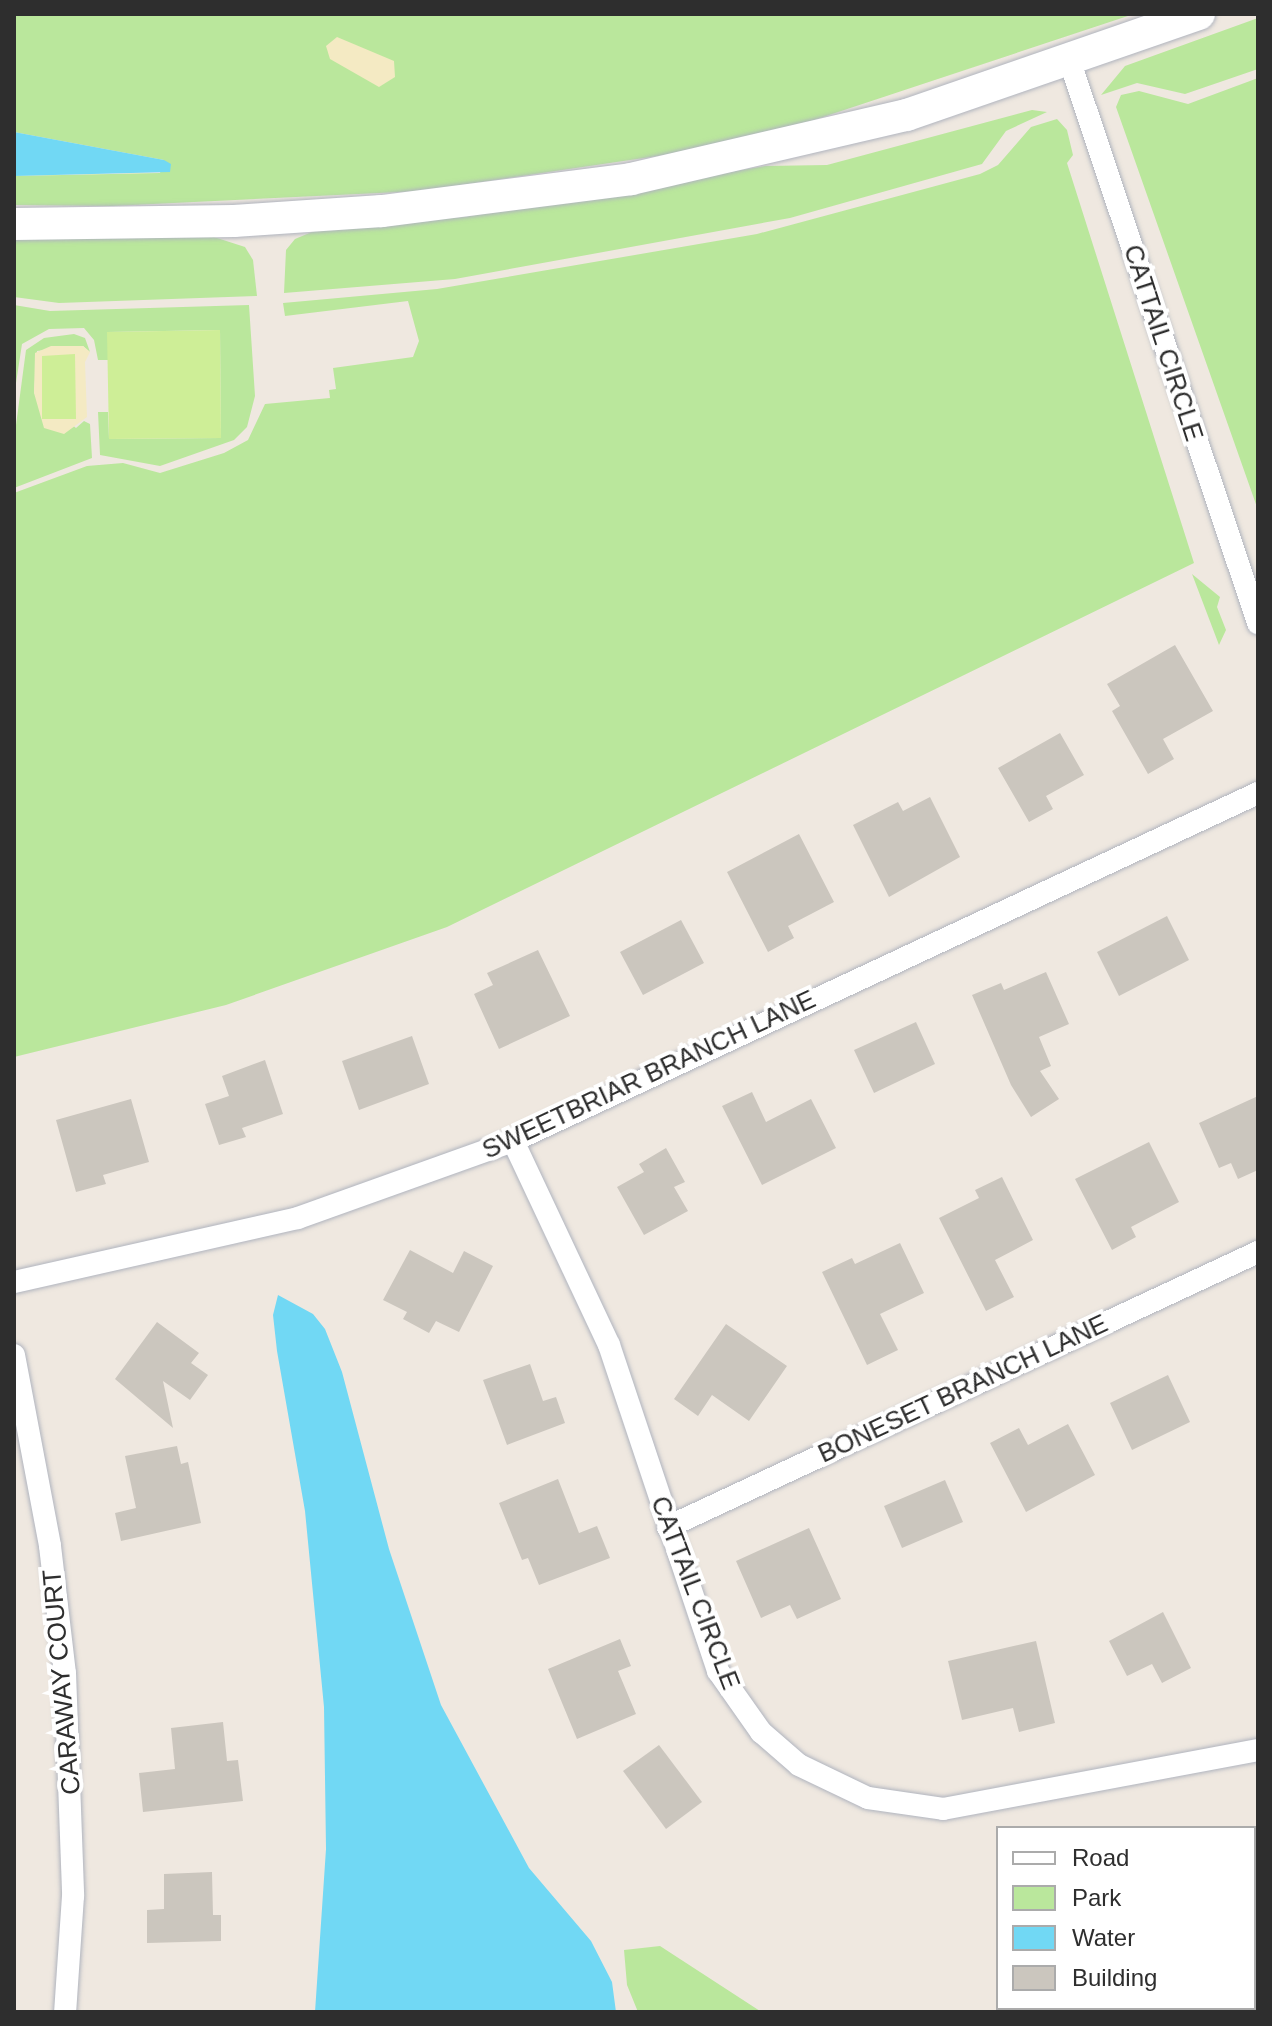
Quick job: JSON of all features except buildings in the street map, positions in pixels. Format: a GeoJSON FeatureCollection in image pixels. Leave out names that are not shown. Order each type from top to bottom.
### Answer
{"type":"FeatureCollection","features":[{"type":"Feature","properties":{"kind":"street"},"geometry":{"type":"LineString","coordinates":[[14,224],[234,221],[382,211],[588,185],[806,142],[1070,62],[1199,14]]}},
{"type":"Feature","properties":{"kind":"street","name":"CATTAIL CIRCLE"},"geometry":{"type":"LineString","coordinates":[[1070,62],[1258,623]]}},
{"type":"Feature","properties":{"kind":"street","name":"SWEETBRIAR BRANCH LANE"},"geometry":{"type":"LineString","coordinates":[[14,1282],[298,1218],[513,1141],[1258,793]]}},
{"type":"Feature","properties":{"kind":"street","name":"CATTAIL CIRCLE"},"geometry":{"type":"LineString","coordinates":[[513,1141],[609,1345],[718,1671],[734,1699],[761,1732],[799,1765],[868,1798],[943,1809],[1258,1750]]}},
{"type":"Feature","properties":{"kind":"street","name":"BONESET BRANCH LANE"},"geometry":{"type":"LineString","coordinates":[[668,1527],[1258,1252]]}},
{"type":"Feature","properties":{"kind":"street","name":"CARAWAY COURT"},"geometry":{"type":"LineString","coordinates":[[14,1355],[50,1546],[65,1673],[73,1793],[65,2012]]}},
{"type":"Feature","properties":{"kind":"green space"},"geometry":{"type":"Polygon","coordinates":[[[14,14],[1134,14],[808,122],[671,154],[421,191],[112,206],[14,205],[14,176],[160,173],[164,160],[14,132],[14,14]]]}},
{"type":"Feature","properties":{"kind":"green space"},"geometry":{"type":"Polygon","coordinates":[[[1258,18],[1258,69],[1185,94],[1137,83],[1101,95],[1125,66],[1258,18]]]}},
{"type":"Feature","properties":{"kind":"green space"},"geometry":{"type":"Polygon","coordinates":[[[1258,78],[1258,510],[1116,107],[1121,95],[1139,91],[1188,104],[1258,78]]]}},
{"type":"Feature","properties":{"kind":"green space"},"geometry":{"type":"Polygon","coordinates":[[[1032,110],[1047,112],[1006,131],[982,164],[790,218],[455,279],[284,293],[286,250],[295,239],[319,229],[464,217],[765,166],[827,165],[1032,110]]]}},
{"type":"Feature","properties":{"kind":"green space"},"geometry":{"type":"Polygon","coordinates":[[[1057,119],[1067,130],[1073,155],[1067,163],[1194,563],[447,927],[226,1005],[14,1057],[14,493],[87,466],[123,463],[160,473],[224,453],[248,440],[265,404],[330,398],[329,390],[336,389],[333,368],[413,357],[419,341],[408,301],[285,316],[283,303],[437,289],[757,234],[980,174],[998,165],[1031,127],[1057,119]]]}},
{"type":"Feature","properties":{"kind":"green space"},"geometry":{"type":"Polygon","coordinates":[[[214,237],[245,247],[253,260],[257,296],[59,303],[14,297],[14,239],[214,237]]]}},
{"type":"Feature","properties":{"kind":"green space"},"geometry":{"type":"Polygon","coordinates":[[[14,305],[50,311],[249,305],[255,396],[247,427],[234,440],[160,466],[100,455],[98,412],[108,412],[109,439],[221,438],[220,330],[108,332],[108,360],[98,360],[94,340],[84,328],[49,329],[22,344],[14,396],[14,305]]]}},
{"type":"Feature","properties":{"kind":"green space"},"geometry":{"type":"Polygon","coordinates":[[[220,330],[221,438],[109,439],[107,332],[220,330]]]}},
{"type":"Feature","properties":{"kind":"green space"},"geometry":{"type":"Polygon","coordinates":[[[74,334],[85,338],[90,352],[83,346],[37,351],[34,393],[76,428],[84,421],[90,424],[92,458],[14,488],[14,440],[26,350],[44,338],[74,334]]]}},
{"type":"Feature","properties":{"kind":"green space"},"geometry":{"type":"Polygon","coordinates":[[[75,354],[76,419],[42,419],[42,356],[75,354]]]}},
{"type":"Feature","properties":{"kind":"green space"},"geometry":{"type":"Polygon","coordinates":[[[1192,574],[1220,597],[1217,607],[1226,630],[1219,645],[1192,574]]]}},
{"type":"Feature","properties":{"kind":"green space"},"geometry":{"type":"Polygon","coordinates":[[[660,1946],[763,2012],[638,2012],[627,1985],[624,1950],[660,1946]]]}},
{"type":"Feature","properties":{"kind":"sand"},"geometry":{"type":"Polygon","coordinates":[[[337,37],[394,61],[395,77],[379,87],[330,59],[326,46],[337,37]]]}},
{"type":"Feature","properties":{"kind":"sand"},"geometry":{"type":"Polygon","coordinates":[[[51,346],[83,346],[90,352],[85,362],[87,417],[64,434],[44,428],[34,393],[35,353],[51,346]]]}},
{"type":"Feature","properties":{"kind":"water"},"geometry":{"type":"Polygon","coordinates":[[[14,132],[164,160],[171,164],[170,172],[14,176],[14,132]]]}},
{"type":"Feature","properties":{"kind":"water"},"geometry":{"type":"Polygon","coordinates":[[[278,1295],[313,1314],[325,1329],[342,1372],[389,1549],[441,1705],[529,1868],[591,1941],[612,1982],[616,2012],[315,2012],[326,1849],[324,1707],[305,1511],[277,1351],[273,1315],[278,1295]]]}}]}
